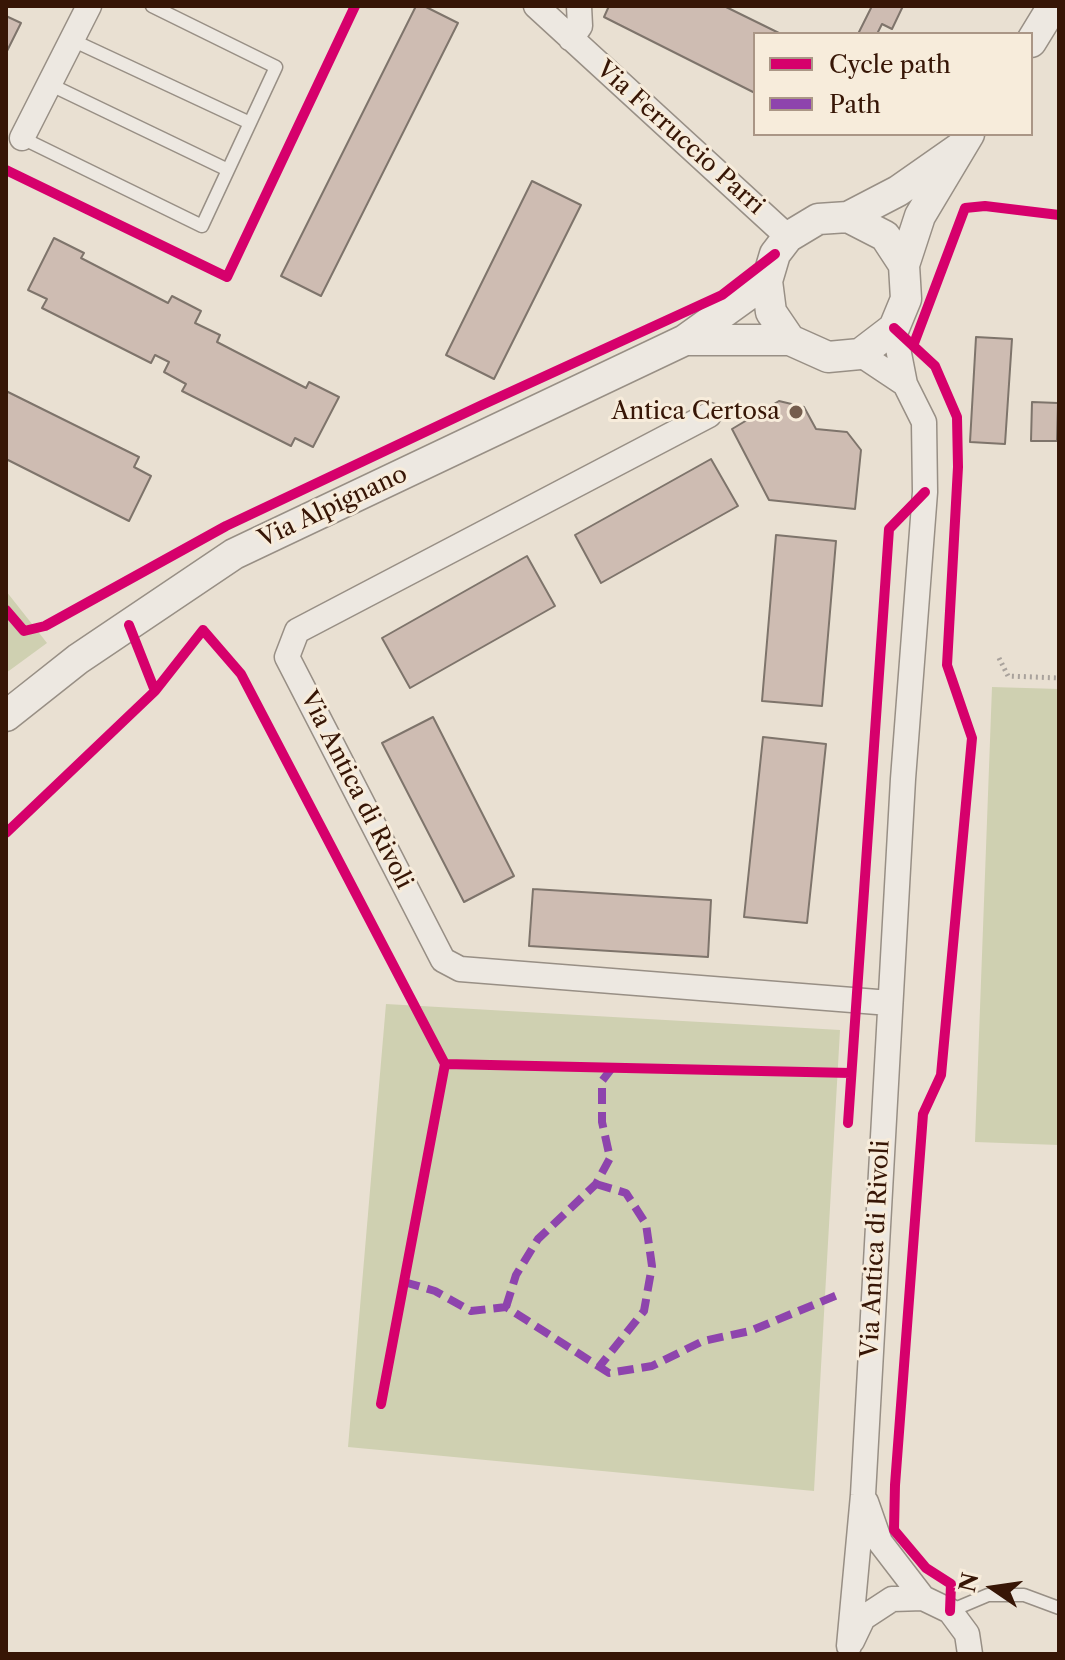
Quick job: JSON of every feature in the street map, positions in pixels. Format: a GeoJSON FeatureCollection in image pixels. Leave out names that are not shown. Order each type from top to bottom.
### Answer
{"type":"FeatureCollection","features":[{"type":"Feature","properties":{"kind":"street"},"geometry":{"type":"LineString","coordinates":[[22,138],[89,6]]}},
{"type":"Feature","properties":{"kind":"street","name":"Via Ferruccio Parri"},"geometry":{"type":"LineString","coordinates":[[536,6],[580,19],[788,237]]}},
{"type":"Feature","properties":{"kind":"street"},"geometry":{"type":"LineString","coordinates":[[1033,39],[1053,6]]}},
{"type":"Feature","properties":{"kind":"street"},"geometry":{"type":"LineString","coordinates":[[790,340],[771,312],[767,281],[775,254],[788,237],[818,219],[848,217],[898,191],[964,141]]}},
{"type":"Feature","properties":{"kind":"street"},"geometry":{"type":"LineString","coordinates":[[685,340],[790,340],[828,357],[860,354],[894,328],[906,299],[904,265],[920,216],[964,141]]}},
{"type":"Feature","properties":{"kind":"street"},"geometry":{"type":"LineString","coordinates":[[848,217],[885,236],[904,265]]}},
{"type":"Feature","properties":{"kind":"street","name":"Via Alpignano"},"geometry":{"type":"LineString","coordinates":[[6,716],[78,659],[234,554],[685,340],[767,281]]}},
{"type":"Feature","properties":{"kind":"street"},"geometry":{"type":"LineString","coordinates":[[894,328],[905,384]]}},
{"type":"Feature","properties":{"kind":"street"},"geometry":{"type":"LineString","coordinates":[[860,354],[905,384]]}},
{"type":"Feature","properties":{"kind":"street","name":"Via Antica di Rivoli"},"geometry":{"type":"LineString","coordinates":[[849,1650],[863,1495],[903,779],[925,492],[924,422],[905,384]]}},
{"type":"Feature","properties":{"kind":"street","name":"Via Antica di Rivoli"},"geometry":{"type":"LineString","coordinates":[[709,415],[297,631],[287,657],[443,960],[460,969],[890,1003]]}},
{"type":"Feature","properties":{"kind":"street","name":"Via Antica di Rivoli"},"geometry":{"type":"LineString","coordinates":[[863,1495],[880,1542],[923,1598],[950,1611]]}},
{"type":"Feature","properties":{"kind":"street","name":"Via Antica di Rivoli"},"geometry":{"type":"LineString","coordinates":[[849,1650],[863,1618],[892,1599],[923,1598]]}},
{"type":"Feature","properties":{"kind":"street"},"geometry":{"type":"LineString","coordinates":[[950,1611],[967,1634],[970,1654]]}},
{"type":"Feature","properties":{"kind":"lane"},"geometry":{"type":"LineString","coordinates":[[22,138],[202,226],[276,67],[152,6]]}},
{"type":"Feature","properties":{"kind":"lane"},"geometry":{"type":"LineString","coordinates":[[72,40],[250,123]]}},
{"type":"Feature","properties":{"kind":"lane"},"geometry":{"type":"LineString","coordinates":[[49,84],[228,170]]}},
{"type":"Feature","properties":{"kind":"lane"},"geometry":{"type":"LineString","coordinates":[[950,1611],[988,1595],[1024,1595],[1059,1608]]}},
{"type":"Feature","properties":{"kind":"path"},"geometry":{"type":"LineString","coordinates":[[999,658],[1008,676],[1059,678]]}},
{"type":"Feature","properties":{"kind":"green space"},"geometry":{"type":"Polygon","coordinates":[[[6,591],[47,643],[6,673],[6,591]]]}},
{"type":"Feature","properties":{"kind":"green space"},"geometry":{"type":"Polygon","coordinates":[[[992,687],[1059,689],[1059,1145],[975,1142],[992,687]]]}},
{"type":"Feature","properties":{"kind":"green space"},"geometry":{"type":"Polygon","coordinates":[[[386,1004],[840,1030],[814,1491],[348,1447],[386,1004]]]}},
{"type":"Feature","properties":{"kind":"building"},"geometry":{"type":"Polygon","coordinates":[[[416,6],[424,6],[458,23],[321,296],[281,276],[416,6]]]}},
{"type":"Feature","properties":{"kind":"building"},"geometry":{"type":"Polygon","coordinates":[[[609,6],[724,6],[777,32],[753,32],[753,92],[604,17],[609,6]]]}},
{"type":"Feature","properties":{"kind":"building"},"geometry":{"type":"Polygon","coordinates":[[[872,6],[903,6],[892,29],[882,24],[878,32],[859,32],[872,6]]]}},
{"type":"Feature","properties":{"kind":"building"},"geometry":{"type":"Polygon","coordinates":[[[6,16],[21,23],[6,53],[6,16]]]}},
{"type":"Feature","properties":{"kind":"building"},"geometry":{"type":"Polygon","coordinates":[[[532,181],[581,205],[494,379],[446,355],[532,181]]]}},
{"type":"Feature","properties":{"kind":"building"},"geometry":{"type":"Polygon","coordinates":[[[54,238],[84,253],[81,258],[168,303],[172,296],[201,311],[195,323],[220,335],[217,342],[306,388],[309,382],[339,397],[313,447],[295,438],[291,446],[182,391],[186,384],[164,372],[169,362],[155,355],[151,363],[42,308],[47,299],[28,290],[54,238]]]}},
{"type":"Feature","properties":{"kind":"building"},"geometry":{"type":"Polygon","coordinates":[[[976,337],[1012,339],[1005,444],[970,442],[976,337]]]}},
{"type":"Feature","properties":{"kind":"building"},"geometry":{"type":"Polygon","coordinates":[[[6,391],[139,457],[134,467],[151,476],[129,521],[6,459],[6,391]]]}},
{"type":"Feature","properties":{"kind":"building"},"geometry":{"type":"Polygon","coordinates":[[[779,401],[804,407],[816,429],[847,432],[861,450],[855,509],[769,500],[732,429],[779,401]]]}},
{"type":"Feature","properties":{"kind":"building"},"geometry":{"type":"Polygon","coordinates":[[[1032,402],[1058,403],[1057,441],[1031,441],[1032,402]]]}},
{"type":"Feature","properties":{"kind":"building"},"geometry":{"type":"Polygon","coordinates":[[[711,459],[738,506],[601,583],[575,535],[711,459]]]}},
{"type":"Feature","properties":{"kind":"building"},"geometry":{"type":"Polygon","coordinates":[[[776,535],[836,541],[822,706],[762,701],[776,535]]]}},
{"type":"Feature","properties":{"kind":"building"},"geometry":{"type":"Polygon","coordinates":[[[527,556],[555,606],[410,688],[382,638],[527,556]]]}},
{"type":"Feature","properties":{"kind":"building"},"geometry":{"type":"Polygon","coordinates":[[[433,717],[514,876],[464,902],[382,743],[433,717]]]}},
{"type":"Feature","properties":{"kind":"building"},"geometry":{"type":"Polygon","coordinates":[[[763,737],[826,744],[807,923],[744,917],[763,737]]]}},
{"type":"Feature","properties":{"kind":"building"},"geometry":{"type":"Polygon","coordinates":[[[533,889],[711,900],[708,957],[529,946],[533,889]]]}},
{"type":"Feature","properties":{"kind":"marked path"},"geometry":{"type":"LineString","coordinates":[[506,1307],[516,1275],[538,1239],[596,1184],[610,1158],[602,1122],[602,1081],[612,1068]]}},
{"type":"Feature","properties":{"kind":"marked path"},"geometry":{"type":"LineString","coordinates":[[596,1184],[626,1193],[646,1224],[652,1266],[644,1311],[599,1367]]}},
{"type":"Feature","properties":{"kind":"marked path"},"geometry":{"type":"LineString","coordinates":[[404,1282],[435,1291],[471,1311],[506,1307],[609,1373],[652,1366],[703,1341],[750,1331],[840,1294]]}},
{"type":"Feature","properties":{"kind":"cycle path"},"geometry":{"type":"LineString","coordinates":[[6,170],[227,277],[355,6]]}},
{"type":"Feature","properties":{"kind":"cycle path"},"geometry":{"type":"LineString","coordinates":[[913,346],[965,208],[985,206],[1059,215]]}},
{"type":"Feature","properties":{"kind":"cycle path"},"geometry":{"type":"LineString","coordinates":[[6,610],[24,631],[45,626],[226,526],[722,295],[775,254]]}},
{"type":"Feature","properties":{"kind":"cycle path"},"geometry":{"type":"LineString","coordinates":[[894,328],[935,366],[957,417],[958,467],[947,665],[972,738],[941,1075],[923,1114],[895,1485],[894,1530],[926,1568],[951,1584],[950,1611]]}},
{"type":"Feature","properties":{"kind":"cycle path"},"geometry":{"type":"LineString","coordinates":[[848,1123],[889,529],[925,492]]}},
{"type":"Feature","properties":{"kind":"cycle path"},"geometry":{"type":"LineString","coordinates":[[6,833],[155,691],[129,625]]}},
{"type":"Feature","properties":{"kind":"cycle path"},"geometry":{"type":"LineString","coordinates":[[155,691],[203,630],[241,674],[445,1064],[381,1404]]}},
{"type":"Feature","properties":{"kind":"cycle path"},"geometry":{"type":"LineString","coordinates":[[445,1064],[851,1073]]}},
{"type":"Feature","properties":{"kind":"place","name":"Antica Certosa"},"geometry":{"type":"Point","coordinates":[796,412]}}]}
